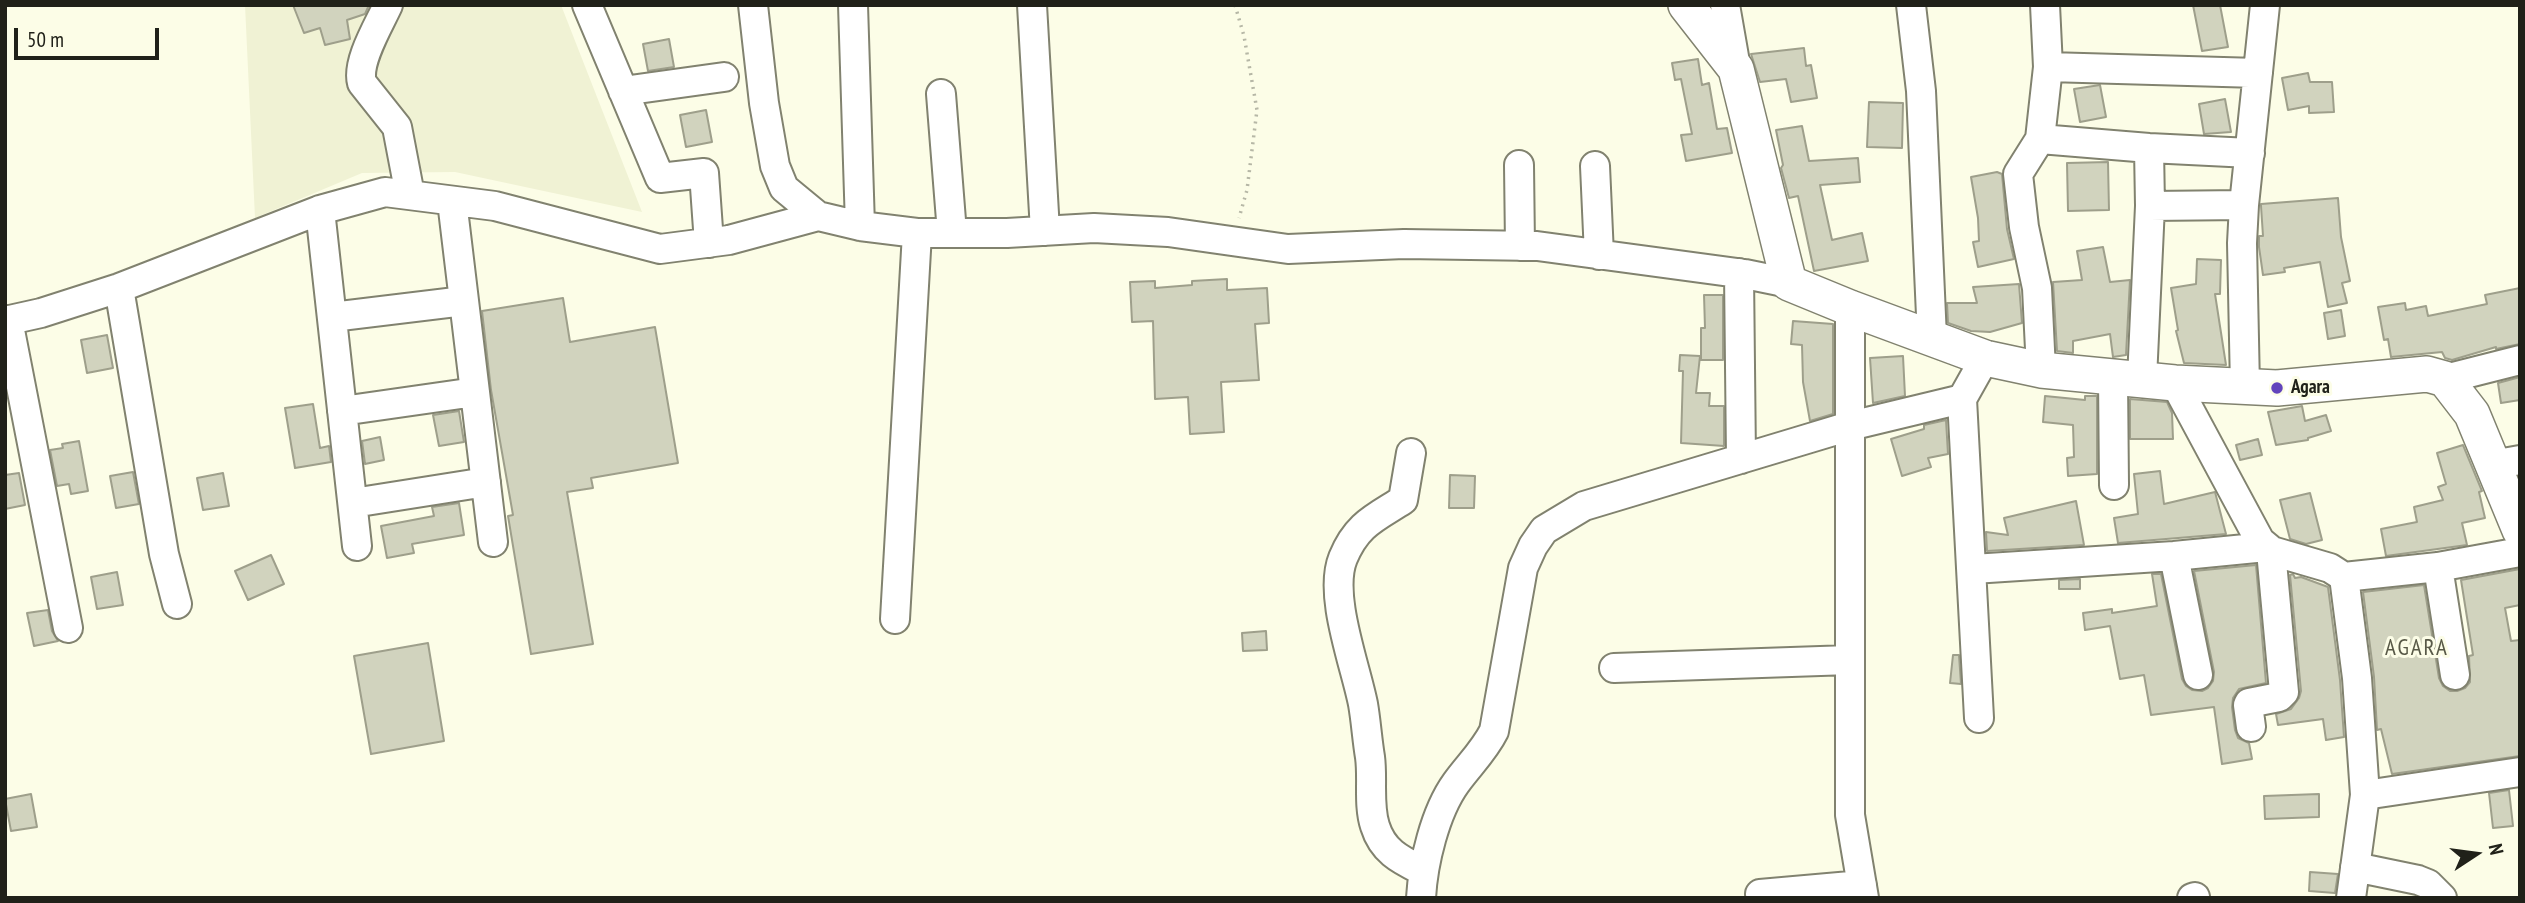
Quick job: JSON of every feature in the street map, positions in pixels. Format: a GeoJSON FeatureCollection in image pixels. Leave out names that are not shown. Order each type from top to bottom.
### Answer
{"type":"FeatureCollection","features":[{"type":"Feature","properties":{"kind":"main road"},"geometry":{"type":"LineString","coordinates":[[1686,5],[1736,69],[1789,283],[1985,358],[2041,370],[2143,380],[2277,388],[2427,374],[2445,379],[2506,462],[2520,530]]}},
{"type":"Feature","properties":{"kind":"street"},"geometry":{"type":"LineString","coordinates":[[388,5],[363,63],[361,77],[362,83],[397,127],[410,195]]}},
{"type":"Feature","properties":{"kind":"street"},"geometry":{"type":"LineString","coordinates":[[587,5],[660,178],[704,173],[709,243]]}},
{"type":"Feature","properties":{"kind":"street"},"geometry":{"type":"LineString","coordinates":[[753,5],[764,103],[775,166],[784,188],[818,216],[860,226],[917,233],[1094,228],[1168,232],[1288,250],[1404,244],[1537,246],[1739,273],[1789,283]]}},
{"type":"Feature","properties":{"kind":"street"},"geometry":{"type":"LineString","coordinates":[[853,5],[860,226]]}},
{"type":"Feature","properties":{"kind":"street"},"geometry":{"type":"LineString","coordinates":[[1032,5],[1045,231]]}},
{"type":"Feature","properties":{"kind":"street"},"geometry":{"type":"LineString","coordinates":[[1725,5],[1736,69]]}},
{"type":"Feature","properties":{"kind":"street"},"geometry":{"type":"LineString","coordinates":[[1911,5],[1921,90],[1933,338]]}},
{"type":"Feature","properties":{"kind":"street"},"geometry":{"type":"LineString","coordinates":[[2041,370],[2037,288],[2024,228],[2018,174],[2040,139],[2048,67],[2045,5]]}},
{"type":"Feature","properties":{"kind":"street"},"geometry":{"type":"LineString","coordinates":[[2245,387],[2242,243],[2265,5]]}},
{"type":"Feature","properties":{"kind":"street"},"geometry":{"type":"LineString","coordinates":[[2048,67],[2258,73]]}},
{"type":"Feature","properties":{"kind":"street"},"geometry":{"type":"LineString","coordinates":[[623,91],[724,77]]}},
{"type":"Feature","properties":{"kind":"street"},"geometry":{"type":"LineString","coordinates":[[941,94],[952,233]]}},
{"type":"Feature","properties":{"kind":"street"},"geometry":{"type":"LineString","coordinates":[[2040,139],[2250,153]]}},
{"type":"Feature","properties":{"kind":"street"},"geometry":{"type":"LineString","coordinates":[[2114,485],[2143,380],[2150,206],[2149,148]]}},
{"type":"Feature","properties":{"kind":"street"},"geometry":{"type":"LineString","coordinates":[[1519,165],[1520,246]]}},
{"type":"Feature","properties":{"kind":"street"},"geometry":{"type":"LineString","coordinates":[[1595,166],[1599,255]]}},
{"type":"Feature","properties":{"kind":"street"},"geometry":{"type":"LineString","coordinates":[[68,628],[7,320],[119,288],[320,210],[385,192],[495,206],[660,249],[729,240],[818,216]]}},
{"type":"Feature","properties":{"kind":"street"},"geometry":{"type":"LineString","coordinates":[[452,201],[493,542]]}},
{"type":"Feature","properties":{"kind":"street"},"geometry":{"type":"LineString","coordinates":[[2150,206],[2244,205]]}},
{"type":"Feature","properties":{"kind":"street"},"geometry":{"type":"LineString","coordinates":[[320,210],[357,546]]}},
{"type":"Feature","properties":{"kind":"street"},"geometry":{"type":"LineString","coordinates":[[895,619],[917,233]]}},
{"type":"Feature","properties":{"kind":"street"},"geometry":{"type":"LineString","coordinates":[[1739,273],[1741,459]]}},
{"type":"Feature","properties":{"kind":"street"},"geometry":{"type":"LineString","coordinates":[[119,288],[164,554],[177,604]]}},
{"type":"Feature","properties":{"kind":"street"},"geometry":{"type":"LineString","coordinates":[[332,317],[464,301]]}},
{"type":"Feature","properties":{"kind":"street"},"geometry":{"type":"LineString","coordinates":[[1760,894],[1863,891],[1850,816],[1850,308]]}},
{"type":"Feature","properties":{"kind":"street"},"geometry":{"type":"LineString","coordinates":[[1979,718],[1962,399],[1985,358]]}},
{"type":"Feature","properties":{"kind":"street"},"geometry":{"type":"LineString","coordinates":[[2445,379],[2520,360]]}},
{"type":"Feature","properties":{"kind":"street"},"geometry":{"type":"LineString","coordinates":[[2143,380],[2260,541],[2269,549],[2284,691],[2279,697],[2249,703],[2250,727]]}},
{"type":"Feature","properties":{"kind":"street"},"geometry":{"type":"LineString","coordinates":[[342,411],[475,392]]}},
{"type":"Feature","properties":{"kind":"street"},"geometry":{"type":"LineString","coordinates":[[1411,453],[1403,500],[1371,519],[1360,530],[1343,559],[1338,577],[1339,599],[1363,706],[1374,824],[1383,845],[1422,884],[1445,802],[1455,784],[1486,747],[1494,731],[1523,568],[1544,530],[1584,506],[1850,426],[1962,399]]}},
{"type":"Feature","properties":{"kind":"street"},"geometry":{"type":"LineString","coordinates":[[353,503],[486,482]]}},
{"type":"Feature","properties":{"kind":"street"},"geometry":{"type":"LineString","coordinates":[[1973,569],[2269,549],[2330,569],[2344,577],[2438,567],[2520,552]]}},
{"type":"Feature","properties":{"kind":"street"},"geometry":{"type":"LineString","coordinates":[[2174,556],[2198,675]]}},
{"type":"Feature","properties":{"kind":"street"},"geometry":{"type":"LineString","coordinates":[[2438,567],[2455,676]]}},
{"type":"Feature","properties":{"kind":"street"},"geometry":{"type":"LineString","coordinates":[[2344,577],[2357,678],[2365,795],[2351,898]]}},
{"type":"Feature","properties":{"kind":"street"},"geometry":{"type":"LineString","coordinates":[[1615,668],[1850,660]]}},
{"type":"Feature","properties":{"kind":"street"},"geometry":{"type":"LineString","coordinates":[[2365,795],[2520,772]]}},
{"type":"Feature","properties":{"kind":"street"},"geometry":{"type":"LineString","coordinates":[[2355,867],[2418,880],[2428,884],[2442,898]]}},
{"type":"Feature","properties":{"kind":"path"},"geometry":{"type":"LineString","coordinates":[[1233,240],[1247,190],[1257,110],[1244,36],[1235,5]]}},
{"type":"Feature","properties":{"kind":"shaded area"},"geometry":{"type":"Polygon","coordinates":[[[245,5],[561,5],[642,212],[455,172],[362,173],[255,218],[245,5]]]}},
{"type":"Feature","properties":{"kind":"building"},"geometry":{"type":"Polygon","coordinates":[[[293,5],[369,5],[365,14],[347,20],[350,39],[325,45],[320,28],[304,33],[293,5]]]}},
{"type":"Feature","properties":{"kind":"building"},"geometry":{"type":"Polygon","coordinates":[[[2193,5],[2220,5],[2228,47],[2202,51],[2193,5]]]}},
{"type":"Feature","properties":{"kind":"building"},"geometry":{"type":"Polygon","coordinates":[[[669,39],[674,67],[648,71],[643,44],[669,39]]]}},
{"type":"Feature","properties":{"kind":"building"},"geometry":{"type":"Polygon","coordinates":[[[1804,48],[1806,66],[1811,65],[1817,98],[1791,102],[1786,79],[1760,82],[1751,54],[1804,48]]]}},
{"type":"Feature","properties":{"kind":"building"},"geometry":{"type":"Polygon","coordinates":[[[1698,59],[1702,85],[1709,83],[1717,129],[1727,128],[1732,153],[1686,161],[1681,135],[1692,134],[1681,79],[1675,80],[1672,63],[1698,59]]]}},
{"type":"Feature","properties":{"kind":"building"},"geometry":{"type":"Polygon","coordinates":[[[2308,73],[2310,82],[2332,82],[2334,112],[2309,113],[2309,106],[2288,110],[2282,78],[2308,73]]]}},
{"type":"Feature","properties":{"kind":"building"},"geometry":{"type":"Polygon","coordinates":[[[2100,85],[2106,117],[2080,122],[2074,89],[2100,85]]]}},
{"type":"Feature","properties":{"kind":"building"},"geometry":{"type":"Polygon","coordinates":[[[2225,99],[2231,132],[2204,134],[2199,104],[2225,99]]]}},
{"type":"Feature","properties":{"kind":"building"},"geometry":{"type":"Polygon","coordinates":[[[1869,102],[1903,103],[1902,148],[1867,147],[1869,102]]]}},
{"type":"Feature","properties":{"kind":"building"},"geometry":{"type":"Polygon","coordinates":[[[706,110],[712,142],[686,147],[680,115],[706,110]]]}},
{"type":"Feature","properties":{"kind":"building"},"geometry":{"type":"Polygon","coordinates":[[[1802,126],[1809,161],[1858,158],[1860,182],[1820,185],[1832,240],[1862,233],[1868,261],[1814,271],[1798,196],[1789,198],[1781,168],[1783,165],[1776,130],[1802,126]]]}},
{"type":"Feature","properties":{"kind":"building"},"geometry":{"type":"Polygon","coordinates":[[[2108,162],[2109,210],[2068,211],[2067,163],[2108,162]]]}},
{"type":"Feature","properties":{"kind":"building"},"geometry":{"type":"Polygon","coordinates":[[[1997,172],[2002,174],[2007,229],[2014,259],[1978,267],[1973,242],[1979,241],[1978,218],[1971,177],[1997,172]]]}},
{"type":"Feature","properties":{"kind":"building"},"geometry":{"type":"Polygon","coordinates":[[[2338,198],[2341,237],[2350,281],[2342,283],[2347,303],[2328,307],[2320,262],[2284,268],[2285,272],[2263,275],[2259,247],[2259,236],[2263,236],[2261,204],[2338,198]]]}},
{"type":"Feature","properties":{"kind":"building"},"geometry":{"type":"Polygon","coordinates":[[[2103,247],[2110,282],[2130,280],[2126,355],[2113,357],[2110,334],[2073,341],[2073,353],[2057,351],[2053,282],[2082,280],[2077,251],[2103,247]]]}},
{"type":"Feature","properties":{"kind":"building"},"geometry":{"type":"Polygon","coordinates":[[[2197,259],[2221,260],[2220,294],[2215,294],[2226,365],[2184,363],[2176,331],[2178,330],[2171,288],[2196,284],[2197,259]]]}},
{"type":"Feature","properties":{"kind":"building"},"geometry":{"type":"Polygon","coordinates":[[[1227,279],[1227,290],[1267,288],[1269,323],[1255,324],[1259,380],[1221,382],[1224,432],[1190,434],[1188,397],[1155,399],[1153,321],[1132,322],[1130,282],[1155,281],[1155,288],[1192,285],[1192,281],[1227,279]]]}},
{"type":"Feature","properties":{"kind":"building"},"geometry":{"type":"Polygon","coordinates":[[[2019,284],[2022,323],[1990,332],[1971,331],[1948,323],[1947,303],[1977,303],[1973,287],[2019,284]]]}},
{"type":"Feature","properties":{"kind":"building"},"geometry":{"type":"Polygon","coordinates":[[[2520,288],[2520,344],[2496,347],[2452,360],[2445,358],[2442,352],[2391,357],[2388,339],[2384,340],[2378,307],[2405,303],[2406,310],[2426,306],[2428,316],[2487,304],[2485,295],[2520,288]]]}},
{"type":"Feature","properties":{"kind":"building"},"geometry":{"type":"Polygon","coordinates":[[[1704,295],[1723,295],[1723,360],[1701,360],[1701,328],[1705,328],[1704,295]]]}},
{"type":"Feature","properties":{"kind":"building"},"geometry":{"type":"Polygon","coordinates":[[[563,298],[570,342],[655,327],[678,463],[591,478],[593,488],[567,492],[593,644],[531,654],[508,516],[513,515],[491,390],[482,311],[563,298]]]}},
{"type":"Feature","properties":{"kind":"building"},"geometry":{"type":"Polygon","coordinates":[[[2341,310],[2345,336],[2328,339],[2324,313],[2341,310]]]}},
{"type":"Feature","properties":{"kind":"building"},"geometry":{"type":"Polygon","coordinates":[[[1793,321],[1833,324],[1833,414],[1810,421],[1803,382],[1802,345],[1791,344],[1793,321]]]}},
{"type":"Feature","properties":{"kind":"building"},"geometry":{"type":"Polygon","coordinates":[[[107,335],[113,368],[87,373],[81,340],[107,335]]]}},
{"type":"Feature","properties":{"kind":"building"},"geometry":{"type":"Polygon","coordinates":[[[1680,355],[1700,356],[1696,393],[1710,393],[1709,406],[1724,406],[1724,446],[1681,443],[1683,371],[1679,371],[1680,355]]]}},
{"type":"Feature","properties":{"kind":"building"},"geometry":{"type":"Polygon","coordinates":[[[1903,356],[1905,396],[1873,403],[1870,358],[1903,356]]]}},
{"type":"Feature","properties":{"kind":"building"},"geometry":{"type":"Polygon","coordinates":[[[2520,377],[2520,400],[2501,403],[2498,383],[2520,377]]]}},
{"type":"Feature","properties":{"kind":"building"},"geometry":{"type":"Polygon","coordinates":[[[2045,396],[2085,400],[2085,396],[2097,396],[2097,474],[2068,476],[2067,458],[2074,457],[2073,425],[2043,422],[2045,396]]]}},
{"type":"Feature","properties":{"kind":"building"},"geometry":{"type":"Polygon","coordinates":[[[2130,399],[2167,402],[2172,413],[2173,439],[2130,439],[2130,399]]]}},
{"type":"Feature","properties":{"kind":"building"},"geometry":{"type":"Polygon","coordinates":[[[313,404],[320,448],[329,446],[331,462],[295,468],[285,408],[313,404]]]}},
{"type":"Feature","properties":{"kind":"building"},"geometry":{"type":"Polygon","coordinates":[[[2302,406],[2305,421],[2326,415],[2331,431],[2308,440],[2276,445],[2268,412],[2302,406]]]}},
{"type":"Feature","properties":{"kind":"building"},"geometry":{"type":"Polygon","coordinates":[[[459,411],[464,442],[439,446],[433,415],[459,411]]]}},
{"type":"Feature","properties":{"kind":"building"},"geometry":{"type":"Polygon","coordinates":[[[1946,420],[1948,454],[1928,458],[1931,467],[1902,476],[1891,439],[1924,429],[1924,425],[1946,420]]]}},
{"type":"Feature","properties":{"kind":"building"},"geometry":{"type":"Polygon","coordinates":[[[380,437],[384,460],[365,464],[362,441],[380,437]]]}},
{"type":"Feature","properties":{"kind":"building"},"geometry":{"type":"Polygon","coordinates":[[[2258,439],[2262,455],[2240,460],[2236,445],[2258,439]]]}},
{"type":"Feature","properties":{"kind":"building"},"geometry":{"type":"Polygon","coordinates":[[[79,441],[88,491],[71,494],[69,484],[57,486],[50,450],[63,448],[62,444],[79,441]]]}},
{"type":"Feature","properties":{"kind":"building"},"geometry":{"type":"Polygon","coordinates":[[[2463,445],[2482,491],[2479,492],[2485,518],[2462,523],[2467,545],[2386,556],[2381,529],[2417,522],[2414,507],[2443,500],[2438,487],[2446,484],[2437,453],[2463,445]]]}},
{"type":"Feature","properties":{"kind":"building"},"geometry":{"type":"Polygon","coordinates":[[[2160,471],[2164,504],[2215,492],[2226,534],[2118,543],[2114,518],[2138,514],[2134,474],[2160,471]]]}},
{"type":"Feature","properties":{"kind":"building"},"geometry":{"type":"Polygon","coordinates":[[[133,472],[139,504],[116,508],[110,476],[133,472]]]}},
{"type":"Feature","properties":{"kind":"building"},"geometry":{"type":"Polygon","coordinates":[[[19,473],[25,505],[5,509],[5,475],[19,473]]]}},
{"type":"Feature","properties":{"kind":"building"},"geometry":{"type":"Polygon","coordinates":[[[223,473],[229,506],[203,510],[197,478],[223,473]]]}},
{"type":"Feature","properties":{"kind":"building"},"geometry":{"type":"Polygon","coordinates":[[[1450,475],[1475,476],[1474,508],[1449,508],[1450,475]]]}},
{"type":"Feature","properties":{"kind":"building"},"geometry":{"type":"Polygon","coordinates":[[[2310,493],[2322,540],[2306,544],[2290,539],[2280,500],[2310,493]]]}},
{"type":"Feature","properties":{"kind":"building"},"geometry":{"type":"Polygon","coordinates":[[[2076,501],[2084,545],[1987,551],[1986,532],[2008,535],[2004,518],[2076,501]]]}},
{"type":"Feature","properties":{"kind":"building"},"geometry":{"type":"Polygon","coordinates":[[[459,503],[464,535],[412,544],[414,553],[387,558],[381,526],[434,516],[432,507],[459,503]]]}},
{"type":"Feature","properties":{"kind":"building"},"geometry":{"type":"Polygon","coordinates":[[[271,555],[284,584],[248,600],[235,571],[271,555]]]}},
{"type":"Feature","properties":{"kind":"building"},"geometry":{"type":"Polygon","coordinates":[[[2256,565],[2266,683],[2239,689],[2233,698],[2235,730],[2238,738],[2249,743],[2252,759],[2222,764],[2214,707],[2151,715],[2144,675],[2120,679],[2110,626],[2085,630],[2083,613],[2112,609],[2112,613],[2157,606],[2152,574],[2161,574],[2182,679],[2192,690],[2202,691],[2213,681],[2214,672],[2194,571],[2256,565]]]}},
{"type":"Feature","properties":{"kind":"building"},"geometry":{"type":"Polygon","coordinates":[[[2520,569],[2520,605],[2505,608],[2511,641],[2520,640],[2520,756],[2392,774],[2381,729],[2377,730],[2374,677],[2363,592],[2424,585],[2439,678],[2443,686],[2450,691],[2457,691],[2470,682],[2469,656],[2473,655],[2461,580],[2520,569]]]}},
{"type":"Feature","properties":{"kind":"building"},"geometry":{"type":"Polygon","coordinates":[[[117,572],[123,605],[97,609],[91,577],[117,572]]]}},
{"type":"Feature","properties":{"kind":"building"},"geometry":{"type":"Polygon","coordinates":[[[2293,574],[2295,578],[2301,577],[2328,587],[2344,737],[2326,740],[2323,719],[2278,725],[2276,714],[2291,709],[2301,691],[2290,575],[2293,574]]]}},
{"type":"Feature","properties":{"kind":"building"},"geometry":{"type":"Polygon","coordinates":[[[2080,579],[2080,589],[2059,589],[2059,580],[2080,579]]]}},
{"type":"Feature","properties":{"kind":"building"},"geometry":{"type":"Polygon","coordinates":[[[48,610],[52,631],[58,641],[34,646],[27,613],[48,610]]]}},
{"type":"Feature","properties":{"kind":"building"},"geometry":{"type":"Polygon","coordinates":[[[1266,631],[1267,650],[1243,651],[1242,633],[1266,631]]]}},
{"type":"Feature","properties":{"kind":"building"},"geometry":{"type":"Polygon","coordinates":[[[428,643],[444,741],[371,754],[354,656],[428,643]]]}},
{"type":"Feature","properties":{"kind":"building"},"geometry":{"type":"Polygon","coordinates":[[[1953,655],[1959,655],[1961,684],[1950,683],[1953,655]]]}},
{"type":"Feature","properties":{"kind":"building"},"geometry":{"type":"Polygon","coordinates":[[[2509,790],[2513,826],[2493,828],[2489,793],[2509,790]]]}},
{"type":"Feature","properties":{"kind":"building"},"geometry":{"type":"Polygon","coordinates":[[[31,794],[37,827],[11,831],[5,799],[31,794]]]}},
{"type":"Feature","properties":{"kind":"building"},"geometry":{"type":"Polygon","coordinates":[[[2319,794],[2319,817],[2265,819],[2264,796],[2319,794]]]}},
{"type":"Feature","properties":{"kind":"building"},"geometry":{"type":"Polygon","coordinates":[[[2310,872],[2338,874],[2335,893],[2309,891],[2310,872]]]}},
{"type":"Feature","properties":{"kind":"place","name":"Agara"},"geometry":{"type":"Point","coordinates":[2277,388]}},
{"type":"Feature","properties":{"kind":"district","name":"AGARA"},"geometry":{"type":"Point","coordinates":[2417,648]}}]}
